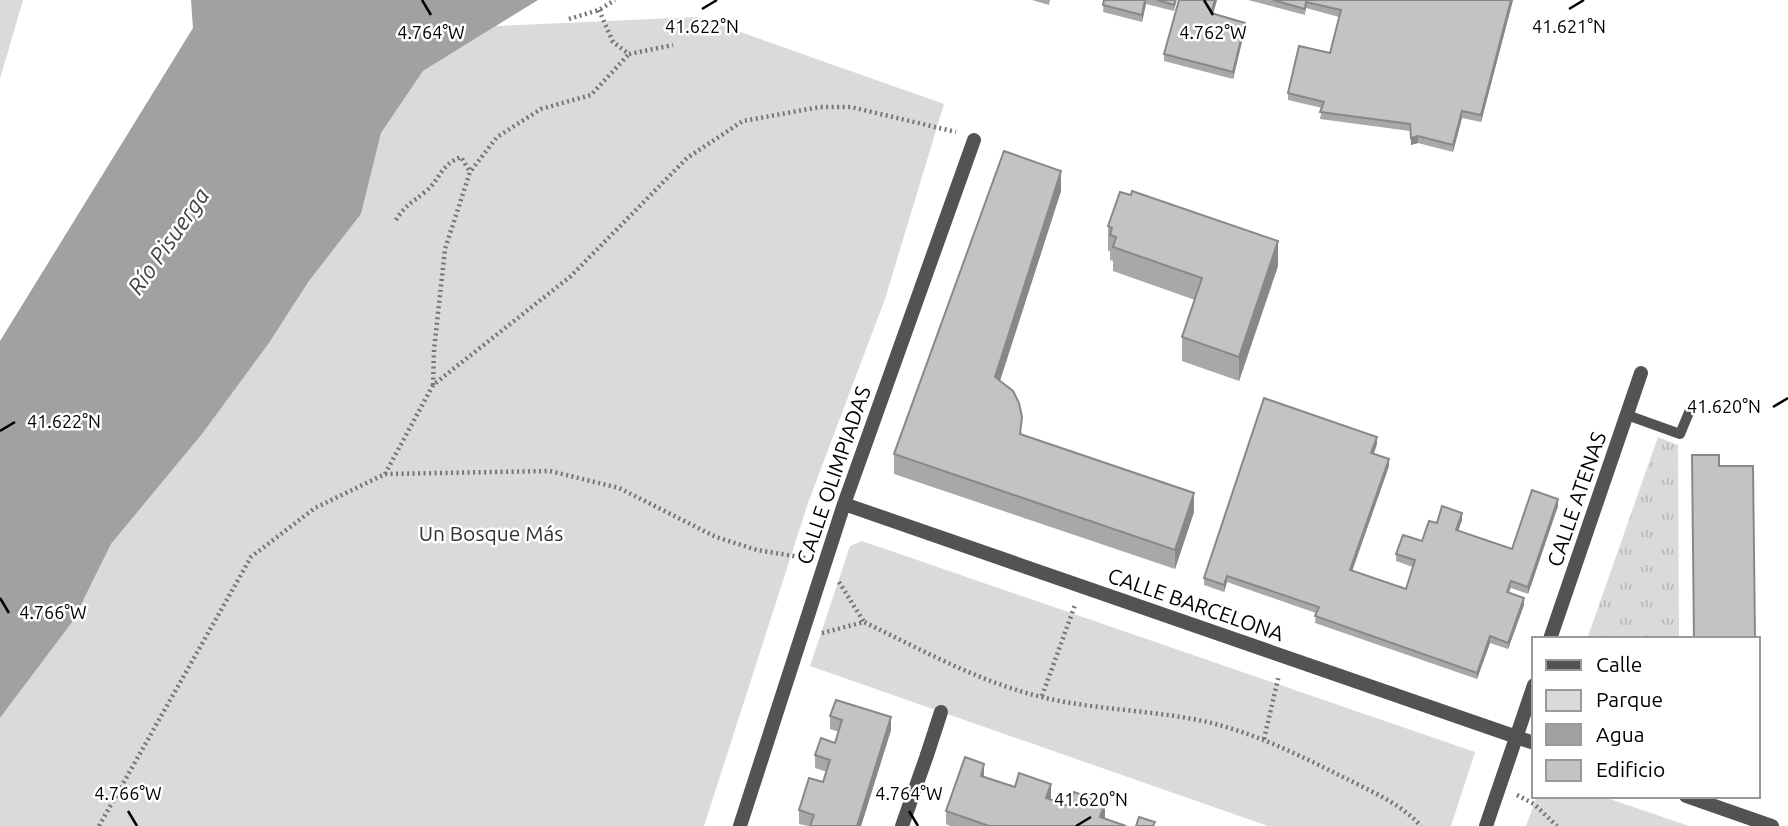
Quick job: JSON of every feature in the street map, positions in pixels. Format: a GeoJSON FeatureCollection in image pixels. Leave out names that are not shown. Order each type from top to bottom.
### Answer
{"type":"FeatureCollection","features":[{"type":"Feature","properties":{"kind":"street","name":"CALLE OLIMPIADAS"},"geometry":{"type":"LineString","coordinates":[[740,826],[844,504],[974,140]]}},
{"type":"Feature","properties":{"kind":"street","name":"CALLE ATENAS"},"geometry":{"type":"LineString","coordinates":[[1551,637],[1641,373]]}},
{"type":"Feature","properties":{"kind":"street","name":"CALLE BARCELONA"},"geometry":{"type":"LineString","coordinates":[[844,504],[1532,742]]}},
{"type":"Feature","properties":{"kind":"street"},"geometry":{"type":"LineString","coordinates":[[1486,826],[1532,691]]}},
{"type":"Feature","properties":{"kind":"street"},"geometry":{"type":"LineString","coordinates":[[902,826],[941,712]]}},
{"type":"Feature","properties":{"kind":"street"},"geometry":{"type":"LineString","coordinates":[[1692,798],[1772,826]]}},
{"type":"Feature","properties":{"kind":"lane"},"geometry":{"type":"LineString","coordinates":[[1627,415],[1680,434],[1690,410]]}},
{"type":"Feature","properties":{"kind":"path"},"geometry":{"type":"LineString","coordinates":[[569,19],[599,10],[615,0]]}},
{"type":"Feature","properties":{"kind":"path"},"geometry":{"type":"LineString","coordinates":[[599,10],[613,42],[628,54]]}},
{"type":"Feature","properties":{"kind":"path"},"geometry":{"type":"LineString","coordinates":[[433,385],[445,249],[470,172],[497,137],[541,110],[592,95],[628,54],[673,45]]}},
{"type":"Feature","properties":{"kind":"path"},"geometry":{"type":"LineString","coordinates":[[385,474],[433,385],[571,276],[687,158],[743,121],[820,107],[851,107],[954,132],[974,140]]}},
{"type":"Feature","properties":{"kind":"path"},"geometry":{"type":"LineString","coordinates":[[396,220],[407,203],[426,192],[447,163],[461,157],[470,172]]}},
{"type":"Feature","properties":{"kind":"path"},"geometry":{"type":"LineString","coordinates":[[99,826],[251,556],[315,508],[385,474],[550,471],[619,488],[726,540],[757,550],[826,561],[864,622],[957,667],[1042,696],[1202,721],[1264,739],[1365,788],[1411,815],[1421,826]]}},
{"type":"Feature","properties":{"kind":"path"},"geometry":{"type":"LineString","coordinates":[[1042,696],[1082,587]]}},
{"type":"Feature","properties":{"kind":"path"},"geometry":{"type":"LineString","coordinates":[[801,639],[864,622]]}},
{"type":"Feature","properties":{"kind":"path"},"geometry":{"type":"LineString","coordinates":[[1264,739],[1284,657]]}},
{"type":"Feature","properties":{"kind":"path"},"geometry":{"type":"LineString","coordinates":[[1500,787],[1534,804],[1557,826]]}},
{"type":"Feature","properties":{"kind":"green space"},"geometry":{"type":"Polygon","coordinates":[[[0,0],[23,0],[0,79],[0,0]]]}},
{"type":"Feature","properties":{"kind":"green space","name":"Un Bosque Más"},"geometry":{"type":"Polygon","coordinates":[[[698,17],[944,104],[885,299],[808,503],[704,826],[0,826],[0,718],[73,621],[111,544],[202,434],[269,343],[309,281],[361,214],[381,133],[423,71],[496,26],[698,17]]]}},
{"type":"Feature","properties":{"kind":"green space"},"geometry":{"type":"Polygon","coordinates":[[[1658,437],[1678,445],[1679,637],[1588,637],[1658,437]]]}},
{"type":"Feature","properties":{"kind":"green space"},"geometry":{"type":"Polygon","coordinates":[[[862,541],[1475,752],[1451,826],[1268,826],[810,666],[850,546],[862,541]]]}},
{"type":"Feature","properties":{"kind":"green space"},"geometry":{"type":"Polygon","coordinates":[[[1536,798],[1607,798],[1689,826],[1526,826],[1536,798]]]}},
{"type":"Feature","properties":{"kind":"water","name":"Río Pisuerga"},"geometry":{"type":"Polygon","coordinates":[[[191,0],[538,0],[423,71],[381,133],[361,214],[309,281],[269,343],[202,434],[111,544],[73,621],[0,718],[0,341],[193,28],[191,0]]]}},
{"type":"Feature","properties":{"kind":"building"},"geometry":{"type":"Polygon","coordinates":[[[1104,0],[1145,0],[1142,15],[1103,5],[1104,0]]]}},
{"type":"Feature","properties":{"kind":"building"},"geometry":{"type":"Polygon","coordinates":[[[1157,0],[1175,0],[1174,5],[1157,0]]]}},
{"type":"Feature","properties":{"kind":"building"},"geometry":{"type":"Polygon","coordinates":[[[1179,0],[1215,0],[1211,13],[1245,23],[1233,72],[1164,54],[1179,0]]]}},
{"type":"Feature","properties":{"kind":"building"},"geometry":{"type":"Polygon","coordinates":[[[1273,0],[1511,0],[1481,115],[1462,111],[1453,145],[1418,136],[1411,138],[1410,124],[1320,112],[1324,102],[1288,93],[1299,46],[1330,53],[1341,10],[1306,2],[1305,9],[1273,0]]]}},
{"type":"Feature","properties":{"kind":"building"},"geometry":{"type":"Polygon","coordinates":[[[1004,151],[1061,171],[995,377],[1013,391],[1019,403],[1022,417],[1020,434],[1194,493],[1175,550],[894,454],[1004,151]]]}},
{"type":"Feature","properties":{"kind":"building"},"geometry":{"type":"Polygon","coordinates":[[[1132,191],[1278,241],[1239,357],[1182,337],[1202,278],[1113,247],[1116,237],[1110,235],[1112,228],[1108,226],[1120,192],[1131,195],[1132,191]]]}},
{"type":"Feature","properties":{"kind":"building"},"geometry":{"type":"Polygon","coordinates":[[[1264,398],[1377,437],[1371,453],[1389,459],[1350,570],[1406,589],[1415,560],[1396,554],[1403,535],[1422,541],[1429,521],[1437,523],[1442,506],[1462,513],[1456,530],[1512,549],[1532,490],[1558,499],[1528,587],[1511,581],[1507,592],[1524,598],[1508,643],[1490,636],[1477,673],[1315,616],[1319,607],[1227,576],[1224,585],[1204,578],[1264,398]]]}},
{"type":"Feature","properties":{"kind":"building"},"geometry":{"type":"Polygon","coordinates":[[[1692,455],[1719,455],[1719,466],[1753,466],[1755,637],[1694,637],[1692,455]]]}},
{"type":"Feature","properties":{"kind":"building"},"geometry":{"type":"Polygon","coordinates":[[[836,700],[891,717],[857,826],[810,826],[814,815],[799,810],[809,778],[823,782],[830,760],[815,755],[821,738],[835,743],[842,720],[830,716],[836,700]]]}},
{"type":"Feature","properties":{"kind":"building"},"geometry":{"type":"Polygon","coordinates":[[[965,757],[984,764],[981,776],[1015,787],[1019,773],[1051,784],[1046,798],[1069,806],[1074,792],[1105,803],[1100,817],[1126,826],[989,826],[946,811],[965,757]]]}},
{"type":"Feature","properties":{"kind":"building"},"geometry":{"type":"Polygon","coordinates":[[[1139,817],[1155,822],[1153,826],[1136,826],[1139,817]]]}}]}
